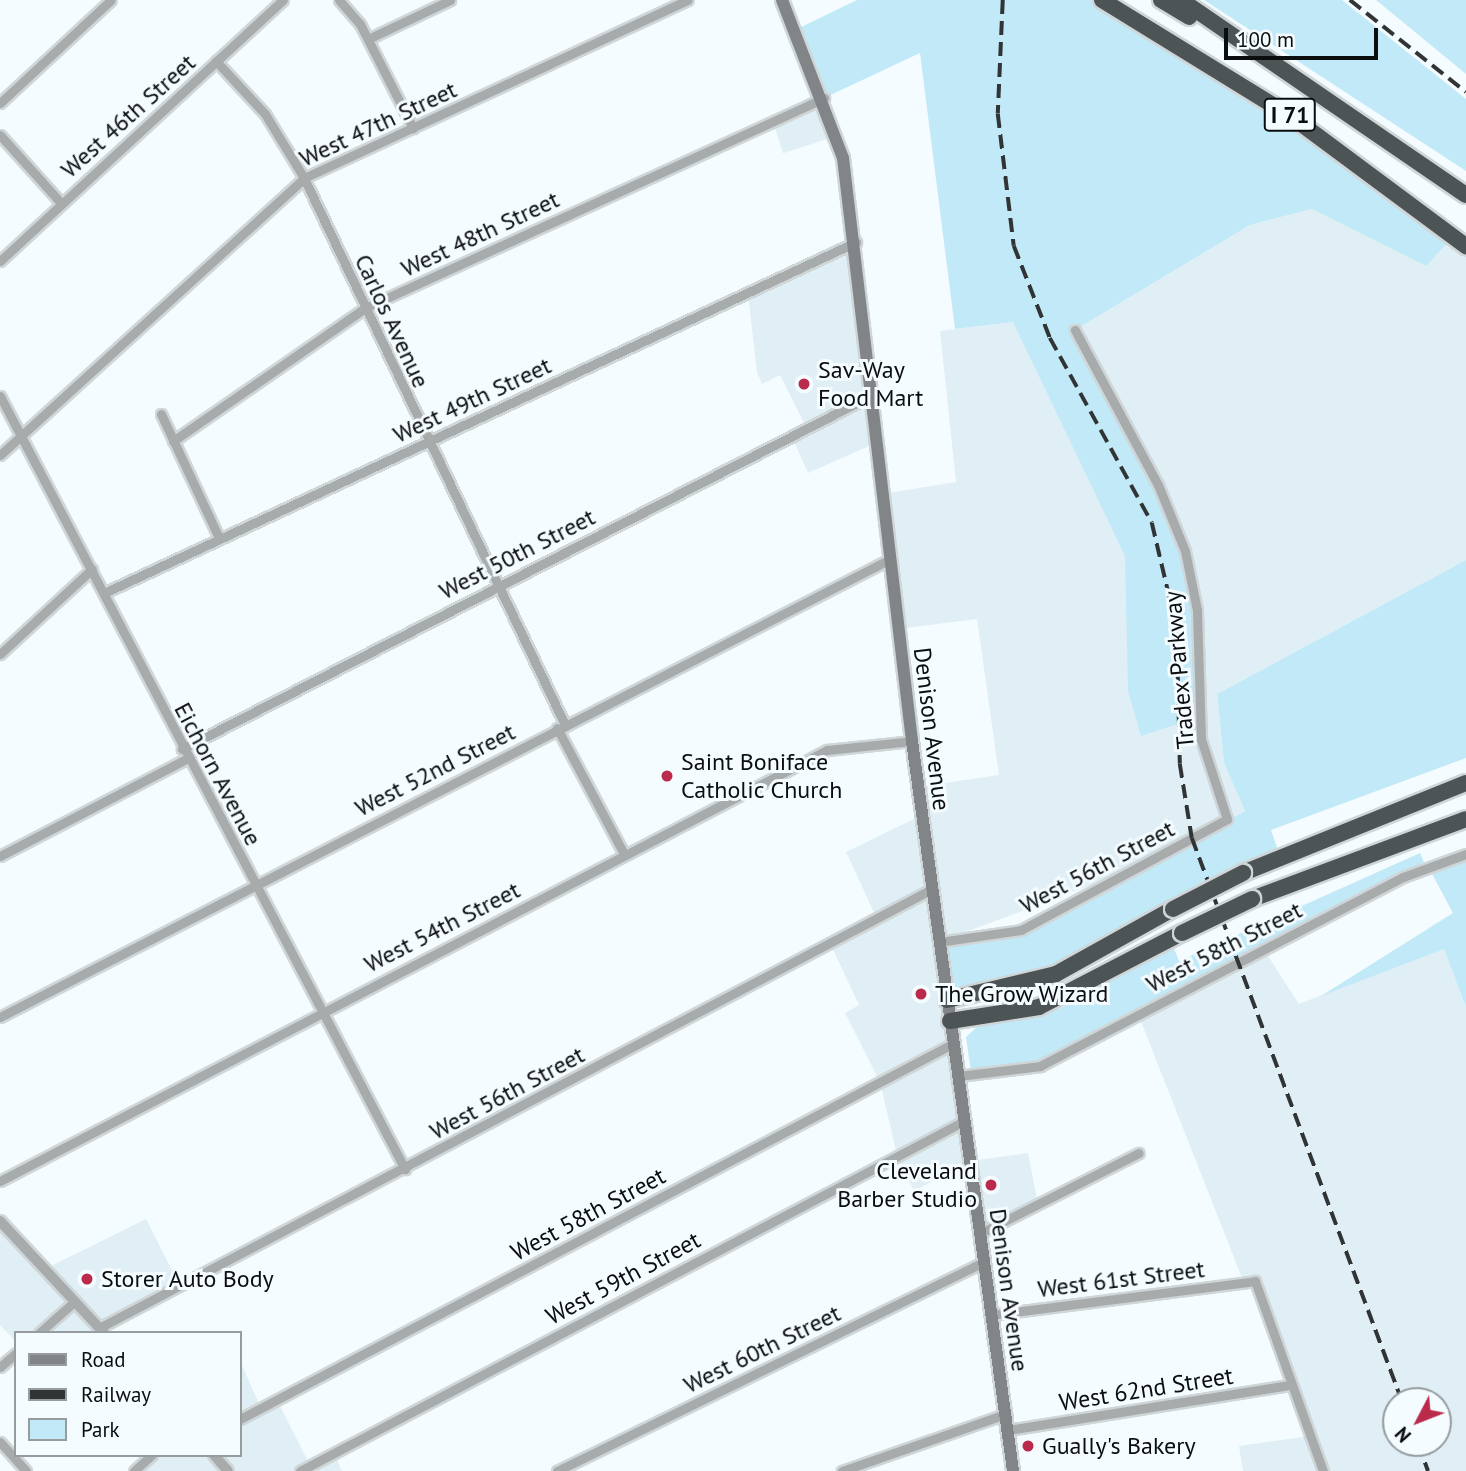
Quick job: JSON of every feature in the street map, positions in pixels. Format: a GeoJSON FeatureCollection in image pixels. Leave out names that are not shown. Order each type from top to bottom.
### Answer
{"type":"FeatureCollection","features":[{"type":"Feature","properties":{"kind":"highway","name":"I 71"},"geometry":{"type":"LineString","coordinates":[[1102,0],[1292,117],[1466,246]]}},
{"type":"Feature","properties":{"kind":"highway","name":"I 71"},"geometry":{"type":"LineString","coordinates":[[1161,0],[1338,107],[1466,195]]}},
{"type":"Feature","properties":{"kind":"highway"},"geometry":{"type":"LineString","coordinates":[[1181,0],[1338,107]]}},
{"type":"Feature","properties":{"kind":"highway"},"geometry":{"type":"LineString","coordinates":[[947,1000],[1056,974],[1243,873],[1466,783]]}},
{"type":"Feature","properties":{"kind":"highway"},"geometry":{"type":"LineString","coordinates":[[950,1021],[1017,1013],[1059,999],[1252,899],[1390,843],[1466,820]]}},
{"type":"Feature","properties":{"kind":"main road","name":"Denison Avenue"},"geometry":{"type":"LineString","coordinates":[[782,0],[824,98],[843,158],[856,242],[870,396],[912,741],[1013,1471]]}},
{"type":"Feature","properties":{"kind":"street"},"geometry":{"type":"LineString","coordinates":[[0,103],[111,0]]}},
{"type":"Feature","properties":{"kind":"street","name":"West 46th Street"},"geometry":{"type":"LineString","coordinates":[[0,261],[283,0]]}},
{"type":"Feature","properties":{"kind":"street"},"geometry":{"type":"LineString","coordinates":[[339,0],[368,39],[412,128]]}},
{"type":"Feature","properties":{"kind":"street"},"geometry":{"type":"LineString","coordinates":[[368,39],[450,0]]}},
{"type":"Feature","properties":{"kind":"street","name":"West 47th Street"},"geometry":{"type":"LineString","coordinates":[[0,455],[304,178],[688,0]]}},
{"type":"Feature","properties":{"kind":"street","name":"Carlos Avenue"},"geometry":{"type":"LineString","coordinates":[[216,61],[265,114],[304,178],[494,587],[624,854]]}},
{"type":"Feature","properties":{"kind":"street","name":"West 48th Street"},"geometry":{"type":"LineString","coordinates":[[173,441],[365,308],[824,98]]}},
{"type":"Feature","properties":{"kind":"street"},"geometry":{"type":"LineString","coordinates":[[0,135],[61,203]]}},
{"type":"Feature","properties":{"kind":"street","name":"West 49th Street"},"geometry":{"type":"LineString","coordinates":[[104,593],[856,242]]}},
{"type":"Feature","properties":{"kind":"street","name":"Tradex Parkway"},"geometry":{"type":"LineString","coordinates":[[1075,330],[1168,504],[1185,551],[1197,610],[1201,739],[1227,820]]}},
{"type":"Feature","properties":{"kind":"street","name":"Eichorn Avenue"},"geometry":{"type":"LineString","coordinates":[[0,396],[92,569],[182,749],[405,1169]]}},
{"type":"Feature","properties":{"kind":"street","name":"West 50th Street"},"geometry":{"type":"LineString","coordinates":[[182,749],[870,396]]}},
{"type":"Feature","properties":{"kind":"street"},"geometry":{"type":"LineString","coordinates":[[161,414],[219,538]]}},
{"type":"Feature","properties":{"kind":"street","name":"West 52nd Street"},"geometry":{"type":"LineString","coordinates":[[0,1017],[890,559]]}},
{"type":"Feature","properties":{"kind":"street"},"geometry":{"type":"LineString","coordinates":[[0,654],[92,569]]}},
{"type":"Feature","properties":{"kind":"street","name":"West 54th Street"},"geometry":{"type":"LineString","coordinates":[[0,1181],[321,1011],[827,750],[912,741]]}},
{"type":"Feature","properties":{"kind":"street"},"geometry":{"type":"LineString","coordinates":[[0,856],[188,758]]}},
{"type":"Feature","properties":{"kind":"street","name":"West 56th Street"},"geometry":{"type":"LineString","coordinates":[[939,942],[1021,930],[1227,820]]}},
{"type":"Feature","properties":{"kind":"street","name":"West 58th Street"},"geometry":{"type":"LineString","coordinates":[[958,1076],[1040,1066],[1403,877],[1466,854]]}},
{"type":"Feature","properties":{"kind":"street","name":"West 56th Street"},"geometry":{"type":"LineString","coordinates":[[102,1330],[932,889]]}},
{"type":"Feature","properties":{"kind":"street","name":"West 58th Street"},"geometry":{"type":"LineString","coordinates":[[242,1418],[954,1044]]}},
{"type":"Feature","properties":{"kind":"street","name":"West 59th Street"},"geometry":{"type":"LineString","coordinates":[[300,1471],[964,1121]]}},
{"type":"Feature","properties":{"kind":"street"},"geometry":{"type":"LineString","coordinates":[[979,1234],[1139,1153]]}},
{"type":"Feature","properties":{"kind":"street"},"geometry":{"type":"LineString","coordinates":[[0,1220],[102,1330]]}},
{"type":"Feature","properties":{"kind":"street","name":"West 60th Street"},"geometry":{"type":"LineString","coordinates":[[557,1471],[984,1262]]}},
{"type":"Feature","properties":{"kind":"street","name":"West 61st Street"},"geometry":{"type":"LineString","coordinates":[[991,1315],[1255,1281],[1289,1385]]}},
{"type":"Feature","properties":{"kind":"street"},"geometry":{"type":"LineString","coordinates":[[41,1331],[75,1301]]}},
{"type":"Feature","properties":{"kind":"street"},"geometry":{"type":"LineString","coordinates":[[0,1367],[14,1355]]}},
{"type":"Feature","properties":{"kind":"street"},"geometry":{"type":"LineString","coordinates":[[1289,1385],[1323,1471]]}},
{"type":"Feature","properties":{"kind":"street","name":"West 62nd Street"},"geometry":{"type":"LineString","coordinates":[[1008,1430],[1289,1385]]}},
{"type":"Feature","properties":{"kind":"street"},"geometry":{"type":"LineString","coordinates":[[842,1471],[1006,1414]]}},
{"type":"Feature","properties":{"kind":"street"},"geometry":{"type":"LineString","coordinates":[[0,1442],[26,1471]]}},
{"type":"Feature","properties":{"kind":"street"},"geometry":{"type":"LineString","coordinates":[[134,1471],[150,1457]]}},
{"type":"Feature","properties":{"kind":"street"},"geometry":{"type":"LineString","coordinates":[[216,1457],[228,1471]]}},
{"type":"Feature","properties":{"kind":"shaded area"},"geometry":{"type":"Polygon","coordinates":[[[824,98],[836,136],[783,153],[771,115],[824,98]]]}},
{"type":"Feature","properties":{"kind":"shaded area"},"geometry":{"type":"Polygon","coordinates":[[[1312,209],[1426,266],[1454,236],[1466,246],[1466,560],[1217,694],[1224,763],[1245,811],[1131,870],[939,942],[970,1161],[914,1191],[897,1155],[880,1082],[845,1013],[859,1005],[830,943],[877,919],[846,852],[922,815],[918,787],[999,775],[977,619],[898,629],[882,494],[956,482],[940,331],[1013,322],[1075,330],[1250,225],[1312,209]]]}},
{"type":"Feature","properties":{"kind":"shaded area"},"geometry":{"type":"Polygon","coordinates":[[[856,242],[876,443],[808,473],[791,435],[806,427],[780,375],[762,384],[757,372],[748,294],[856,242]]]}},
{"type":"Feature","properties":{"kind":"shaded area"},"geometry":{"type":"Polygon","coordinates":[[[1263,948],[1299,1004],[1444,948],[1466,1007],[1466,1471],[1243,1471],[1239,1446],[1309,1436],[1255,1282],[1244,1283],[1138,1014],[1263,948]]]}},
{"type":"Feature","properties":{"kind":"shaded area"},"geometry":{"type":"Polygon","coordinates":[[[1028,1153],[1038,1204],[979,1234],[970,1161],[1028,1153]]]}},
{"type":"Feature","properties":{"kind":"shaded area"},"geometry":{"type":"Polygon","coordinates":[[[146,1219],[180,1286],[100,1328],[102,1331],[14,1331],[14,1340],[0,1325],[0,1221],[45,1269],[146,1219]]]}},
{"type":"Feature","properties":{"kind":"shaded area"},"geometry":{"type":"Polygon","coordinates":[[[242,1365],[261,1408],[277,1400],[310,1465],[334,1453],[342,1471],[145,1471],[140,1466],[150,1457],[242,1457],[242,1365]]]}},
{"type":"Feature","properties":{"kind":"green space"},"geometry":{"type":"Polygon","coordinates":[[[857,0],[1097,0],[1146,26],[1454,236],[1426,266],[1312,209],[1250,225],[1075,330],[1172,513],[1197,610],[1199,717],[1141,736],[1128,691],[1125,556],[1013,322],[955,329],[920,53],[824,98],[795,30],[857,0]]]}},
{"type":"Feature","properties":{"kind":"green space"},"geometry":{"type":"Polygon","coordinates":[[[1204,0],[1342,0],[1466,99],[1466,171],[1204,0]]]}},
{"type":"Feature","properties":{"kind":"green space"},"geometry":{"type":"Polygon","coordinates":[[[1376,0],[1466,0],[1466,74],[1376,0]]]}},
{"type":"Feature","properties":{"kind":"green space"},"geometry":{"type":"Polygon","coordinates":[[[1466,560],[1466,758],[1271,830],[1280,856],[1076,963],[947,1000],[939,942],[1021,930],[1245,811],[1224,763],[1217,694],[1466,560]]]}},
{"type":"Feature","properties":{"kind":"green space"},"geometry":{"type":"Polygon","coordinates":[[[1420,853],[1424,862],[1036,1064],[971,1072],[966,1037],[977,1027],[1061,1008],[1173,946],[1179,961],[1420,853]]]}},
{"type":"Feature","properties":{"kind":"green space"},"geometry":{"type":"Polygon","coordinates":[[[1466,860],[1466,1007],[1444,949],[1321,996],[1453,913],[1431,872],[1466,860]]]}},
{"type":"Feature","properties":{"kind":"railway"},"geometry":{"type":"LineString","coordinates":[[1003,0],[998,114],[1014,246],[1050,338],[1152,523],[1177,629],[1180,764],[1192,838],[1397,1387]]}},
{"type":"Feature","properties":{"kind":"railway"},"geometry":{"type":"LineString","coordinates":[[1350,0],[1466,92]]}},
{"type":"Feature","properties":{"kind":"railway"},"geometry":{"type":"LineString","coordinates":[[1423,1457],[1428,1471]]}},
{"type":"Feature","properties":{"kind":"place","name":"Sav-Way Food Mart"},"geometry":{"type":"Point","coordinates":[804,384]}},
{"type":"Feature","properties":{"kind":"place","name":"Saint Boniface Catholic Church"},"geometry":{"type":"Point","coordinates":[667,776]}},
{"type":"Feature","properties":{"kind":"place","name":"The Grow Wizard"},"geometry":{"type":"Point","coordinates":[921,994]}},
{"type":"Feature","properties":{"kind":"place","name":"Cleveland Barber Studio"},"geometry":{"type":"Point","coordinates":[991,1185]}},
{"type":"Feature","properties":{"kind":"place","name":"Storer Auto Body"},"geometry":{"type":"Point","coordinates":[87,1279]}},
{"type":"Feature","properties":{"kind":"place","name":"Gually's Bakery"},"geometry":{"type":"Point","coordinates":[1028,1446]}}]}
